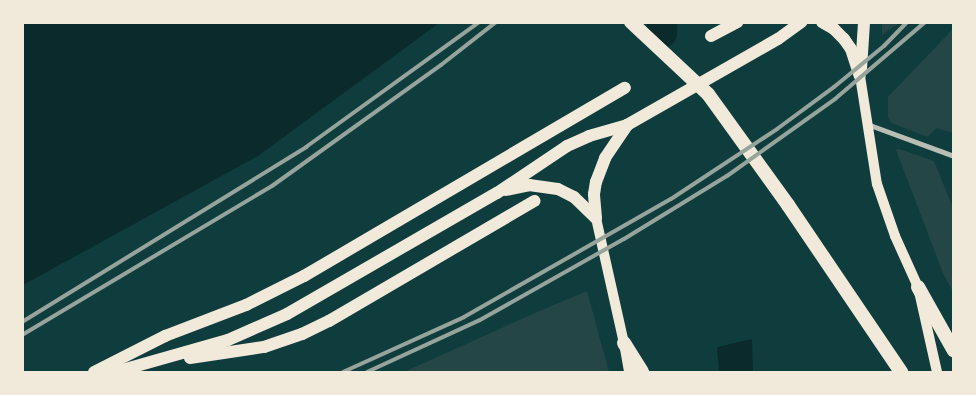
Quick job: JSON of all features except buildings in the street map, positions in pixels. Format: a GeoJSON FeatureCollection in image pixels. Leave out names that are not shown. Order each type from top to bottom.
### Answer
{"type":"FeatureCollection","features":[{"type":"Feature","properties":{"kind":"highway"},"geometry":{"type":"LineString","coordinates":[[631,22],[700,84],[783,196],[901,372]]}},
{"type":"Feature","properties":{"kind":"highway"},"geometry":{"type":"LineString","coordinates":[[918,287],[954,352]]}},
{"type":"Feature","properties":{"kind":"highway"},"geometry":{"type":"LineString","coordinates":[[624,343],[642,372]]}},
{"type":"Feature","properties":{"kind":"main road"},"geometry":{"type":"LineString","coordinates":[[711,36],[737,22]]}},
{"type":"Feature","properties":{"kind":"main road"},"geometry":{"type":"LineString","coordinates":[[115,372],[228,340],[287,314],[496,193],[567,146],[589,136],[627,125],[778,39],[801,22]]}},
{"type":"Feature","properties":{"kind":"main road"},"geometry":{"type":"LineString","coordinates":[[822,22],[838,32],[851,49],[860,76],[872,162],[885,210],[918,287],[937,372]]}},
{"type":"Feature","properties":{"kind":"main road"},"geometry":{"type":"LineString","coordinates":[[860,76],[864,22]]}},
{"type":"Feature","properties":{"kind":"main road"},"geometry":{"type":"LineString","coordinates":[[94,372],[165,336],[246,306],[304,276],[625,88]]}},
{"type":"Feature","properties":{"kind":"main road"},"geometry":{"type":"LineString","coordinates":[[627,125],[606,158],[596,182],[594,194],[596,218],[629,372]]}},
{"type":"Feature","properties":{"kind":"main road"},"geometry":{"type":"LineString","coordinates":[[496,193],[529,185],[550,187],[574,197],[596,218]]}},
{"type":"Feature","properties":{"kind":"main road"},"geometry":{"type":"LineString","coordinates":[[146,364],[244,351],[302,334],[329,321],[534,201]]}},
{"type":"Feature","properties":{"kind":"street"},"geometry":{"type":"LineString","coordinates":[[867,124],[954,156]]}},
{"type":"Feature","properties":{"kind":"shaded area"},"geometry":{"type":"Polygon","coordinates":[[[23,22],[439,23],[258,156],[23,285],[23,22]]]}},
{"type":"Feature","properties":{"kind":"shaded area"},"geometry":{"type":"Polygon","coordinates":[[[882,22],[899,23],[882,35],[882,22]]]}},
{"type":"Feature","properties":{"kind":"shaded area"},"geometry":{"type":"Polygon","coordinates":[[[953,29],[953,133],[936,128],[928,137],[891,123],[888,117],[888,97],[953,29]]]}},
{"type":"Feature","properties":{"kind":"shaded area"},"geometry":{"type":"Polygon","coordinates":[[[899,149],[934,161],[953,208],[953,292],[943,273],[896,150],[899,149]]]}},
{"type":"Feature","properties":{"kind":"shaded area"},"geometry":{"type":"Polygon","coordinates":[[[587,291],[609,372],[404,372],[528,316],[587,291]]]}},
{"type":"Feature","properties":{"kind":"shaded area"},"geometry":{"type":"Polygon","coordinates":[[[752,339],[753,372],[719,372],[717,347],[752,339]]]}},
{"type":"Feature","properties":{"kind":"pier"},"geometry":{"type":"Polygon","coordinates":[[[654,22],[662,23],[670,28],[658,35],[654,22]]]}},
{"type":"Feature","properties":{"kind":"waterway"},"geometry":{"type":"LineString","coordinates":[[662,22],[662,33]]}},
{"type":"Feature","properties":{"kind":"railway"},"geometry":{"type":"LineString","coordinates":[[22,322],[306,147],[479,22]]}},
{"type":"Feature","properties":{"kind":"railway"},"geometry":{"type":"LineString","coordinates":[[22,335],[272,186],[441,65],[496,22]]}},
{"type":"Feature","properties":{"kind":"railway"},"geometry":{"type":"LineString","coordinates":[[343,372],[464,317],[671,199],[777,129],[834,87],[884,46],[907,22]]}},
{"type":"Feature","properties":{"kind":"railway"},"geometry":{"type":"LineString","coordinates":[[367,372],[480,320],[624,239],[727,176],[835,99],[925,22]]}}]}
